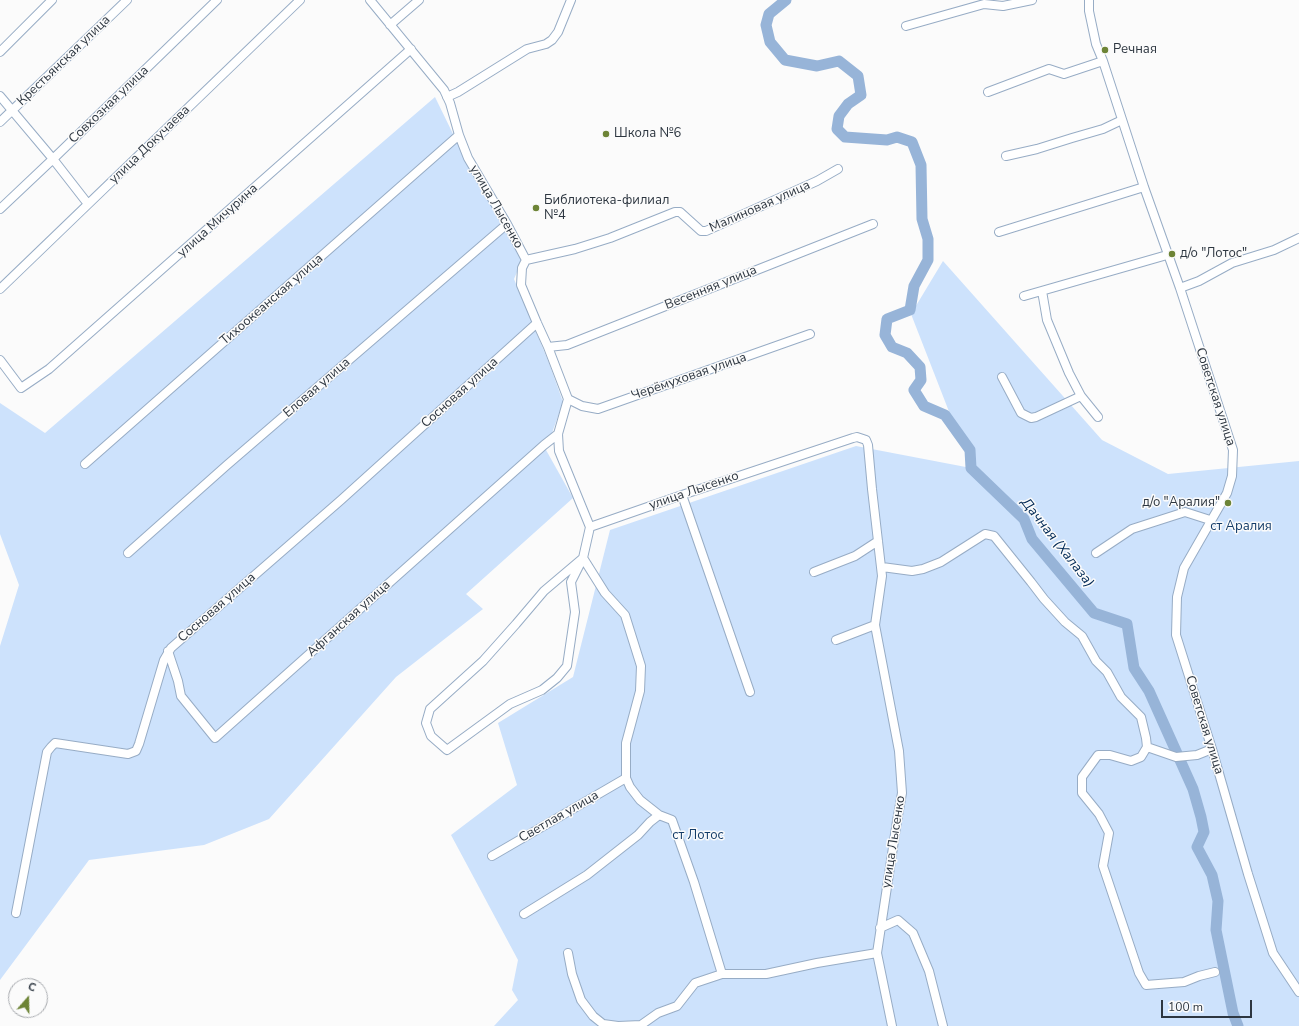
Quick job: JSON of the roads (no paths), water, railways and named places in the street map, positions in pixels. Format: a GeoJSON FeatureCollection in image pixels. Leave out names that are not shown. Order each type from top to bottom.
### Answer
{"type":"FeatureCollection","features":[{"type":"Feature","properties":{"kind":"street"},"geometry":{"type":"LineString","coordinates":[[0,52],[52,0]]}},
{"type":"Feature","properties":{"kind":"street","name":"Крестьянская улица"},"geometry":{"type":"LineString","coordinates":[[0,122],[127,0]]}},
{"type":"Feature","properties":{"kind":"street","name":"Совхозная улица"},"geometry":{"type":"LineString","coordinates":[[0,209],[217,0]]}},
{"type":"Feature","properties":{"kind":"street","name":"улица Докучаева"},"geometry":{"type":"LineString","coordinates":[[0,289],[300,0]]}},
{"type":"Feature","properties":{"kind":"street","name":"улица Лысенко"},"geometry":{"type":"LineString","coordinates":[[370,0],[444,90],[448,97],[459,135],[468,158],[507,224],[526,260],[522,268],[521,285],[548,347],[568,399]]}},
{"type":"Feature","properties":{"kind":"street"},"geometry":{"type":"LineString","coordinates":[[390,25],[419,0]]}},
{"type":"Feature","properties":{"kind":"street"},"geometry":{"type":"LineString","coordinates":[[448,97],[527,49],[546,44],[552,40],[558,32],[571,0]]}},
{"type":"Feature","properties":{"kind":"street"},"geometry":{"type":"LineString","coordinates":[[906,26],[984,4],[1003,6],[1032,0]]}},
{"type":"Feature","properties":{"kind":"street","name":"Советская улица"},"geometry":{"type":"LineString","coordinates":[[1089,0],[1089,11],[1096,44],[1103,61],[1167,255],[1180,288],[1233,450],[1232,476],[1227,493],[1210,520],[1184,568],[1177,597],[1176,635],[1273,953],[1299,992]]}},
{"type":"Feature","properties":{"kind":"street","name":"улица Мичурина"},"geometry":{"type":"LineString","coordinates":[[0,360],[21,388],[60,360],[411,49]]}},
{"type":"Feature","properties":{"kind":"street"},"geometry":{"type":"LineString","coordinates":[[988,92],[1049,69],[1064,74],[1103,61]]}},
{"type":"Feature","properties":{"kind":"street"},"geometry":{"type":"LineString","coordinates":[[0,96],[53,159],[88,204]]}},
{"type":"Feature","properties":{"kind":"street"},"geometry":{"type":"LineString","coordinates":[[1006,156],[1037,149],[1103,129],[1122,120]]}},
{"type":"Feature","properties":{"kind":"street","name":"Тихоокеанская улица"},"geometry":{"type":"LineString","coordinates":[[85,464],[459,135]]}},
{"type":"Feature","properties":{"kind":"street","name":"Малиновая улица"},"geometry":{"type":"LineString","coordinates":[[526,260],[575,249],[610,238],[675,212],[680,212],[701,230],[706,232],[764,204],[817,181],[838,169]]}},
{"type":"Feature","properties":{"kind":"street"},"geometry":{"type":"LineString","coordinates":[[999,232],[1144,187]]}},
{"type":"Feature","properties":{"kind":"street","name":"Еловая улица"},"geometry":{"type":"LineString","coordinates":[[128,553],[227,465],[507,224]]}},
{"type":"Feature","properties":{"kind":"street","name":"Весенняя улица"},"geometry":{"type":"LineString","coordinates":[[548,347],[567,345],[873,224]]}},
{"type":"Feature","properties":{"kind":"street"},"geometry":{"type":"LineString","coordinates":[[1180,288],[1199,281],[1232,263],[1274,250],[1299,238]]}},
{"type":"Feature","properties":{"kind":"street"},"geometry":{"type":"LineString","coordinates":[[1024,296],[1167,255]]}},
{"type":"Feature","properties":{"kind":"street"},"geometry":{"type":"LineString","coordinates":[[1042,291],[1047,320],[1069,373],[1081,396],[1098,417]]}},
{"type":"Feature","properties":{"kind":"street","name":"Сосновая улица"},"geometry":{"type":"LineString","coordinates":[[16,913],[47,752],[55,743],[128,754],[136,751],[168,651],[347,495],[537,324]]}},
{"type":"Feature","properties":{"kind":"street","name":"Черёмуховая улица"},"geometry":{"type":"LineString","coordinates":[[568,399],[582,406],[598,409],[810,334]]}},
{"type":"Feature","properties":{"kind":"street"},"geometry":{"type":"LineString","coordinates":[[1002,377],[1021,413],[1031,418],[1081,396]]}},
{"type":"Feature","properties":{"kind":"street"},"geometry":{"type":"LineString","coordinates":[[568,399],[558,434],[559,451],[590,527],[583,558],[571,582],[575,612],[567,666],[557,678],[542,690],[510,704],[447,750],[431,736],[426,722],[430,709],[483,660],[516,624],[544,590],[583,558]]}},
{"type":"Feature","properties":{"kind":"street","name":"Афганская улица"},"geometry":{"type":"LineString","coordinates":[[168,651],[178,681],[181,696],[215,738],[538,450],[558,434]]}},
{"type":"Feature","properties":{"kind":"street","name":"улица Лысенко"},"geometry":{"type":"LineString","coordinates":[[590,527],[853,438],[866,440],[868,445],[882,567],[875,625],[899,751],[902,792],[877,953],[892,1026]]}},
{"type":"Feature","properties":{"kind":"street"},"geometry":{"type":"LineString","coordinates":[[682,495],[750,692]]}},
{"type":"Feature","properties":{"kind":"street"},"geometry":{"type":"LineString","coordinates":[[1096,553],[1132,529],[1185,512],[1210,520]]}},
{"type":"Feature","properties":{"kind":"street"},"geometry":{"type":"LineString","coordinates":[[882,567],[912,571],[923,569],[941,562],[985,534],[994,536],[1044,599],[1065,622],[1082,636],[1096,661],[1107,672],[1120,697],[1141,717],[1146,738],[1147,747],[1141,757],[1131,761],[1110,755],[1098,754],[1082,777],[1082,793],[1099,814],[1109,833],[1102,866],[1139,973],[1146,985],[1184,982],[1215,972]]}},
{"type":"Feature","properties":{"kind":"street"},"geometry":{"type":"LineString","coordinates":[[814,572],[855,556],[878,541]]}},
{"type":"Feature","properties":{"kind":"street"},"geometry":{"type":"LineString","coordinates":[[583,558],[605,593],[625,615],[641,666],[640,691],[626,743],[626,778],[630,787],[640,800],[660,815],[672,820],[694,882],[722,974]]}},
{"type":"Feature","properties":{"kind":"street"},"geometry":{"type":"LineString","coordinates":[[836,640],[875,625]]}},
{"type":"Feature","properties":{"kind":"street"},"geometry":{"type":"LineString","coordinates":[[1147,747],[1176,757],[1198,755],[1212,749]]}},
{"type":"Feature","properties":{"kind":"street","name":"Светлая улица"},"geometry":{"type":"LineString","coordinates":[[492,856],[626,778]]}},
{"type":"Feature","properties":{"kind":"street"},"geometry":{"type":"LineString","coordinates":[[524,914],[587,875],[638,835],[650,822],[660,815]]}},
{"type":"Feature","properties":{"kind":"street"},"geometry":{"type":"LineString","coordinates":[[880,928],[898,920],[914,932],[929,971],[943,1026]]}},
{"type":"Feature","properties":{"kind":"street"},"geometry":{"type":"LineString","coordinates":[[568,953],[572,974],[581,1000],[593,1016],[603,1024],[641,1025],[646,1024],[658,1013],[677,1006],[695,983],[722,974],[766,974],[817,963],[877,953]]}},
{"type":"Feature","properties":{"kind":"waterway","name":"Дачная (Халаза)"},"geometry":{"type":"LineString","coordinates":[[786,0],[769,14],[766,25],[770,42],[785,60],[817,66],[839,61],[858,76],[861,95],[848,104],[839,116],[837,129],[845,137],[887,140],[897,137],[912,142],[921,165],[922,219],[928,239],[928,260],[914,286],[910,310],[887,319],[885,335],[892,347],[907,353],[920,367],[921,380],[914,390],[924,406],[945,415],[970,450],[971,468],[1024,519],[1032,539],[1094,613],[1127,624],[1134,668],[1149,691],[1193,789],[1201,817],[1204,832],[1197,847],[1212,875],[1218,901],[1216,930],[1233,1013],[1238,1026]]}},
{"type":"Feature","properties":{"kind":"place","name":"Речная"},"geometry":{"type":"Point","coordinates":[1105,50]}},
{"type":"Feature","properties":{"kind":"place","name":"Школа №6"},"geometry":{"type":"Point","coordinates":[606,134]}},
{"type":"Feature","properties":{"kind":"place","name":"Библиотека-филиал №4"},"geometry":{"type":"Point","coordinates":[536,208]}},
{"type":"Feature","properties":{"kind":"place","name":"д/о \"Лотос\""},"geometry":{"type":"Point","coordinates":[1172,254]}},
{"type":"Feature","properties":{"kind":"place","name":"д/о \"Аралия\""},"geometry":{"type":"Point","coordinates":[1228,503]}},
{"type":"Feature","properties":{"kind":"park label","name":"ст Аралия"},"geometry":{"type":"Point","coordinates":[1241,527]}},
{"type":"Feature","properties":{"kind":"park label","name":"ст Лотос"},"geometry":{"type":"Point","coordinates":[698,836]}}]}
